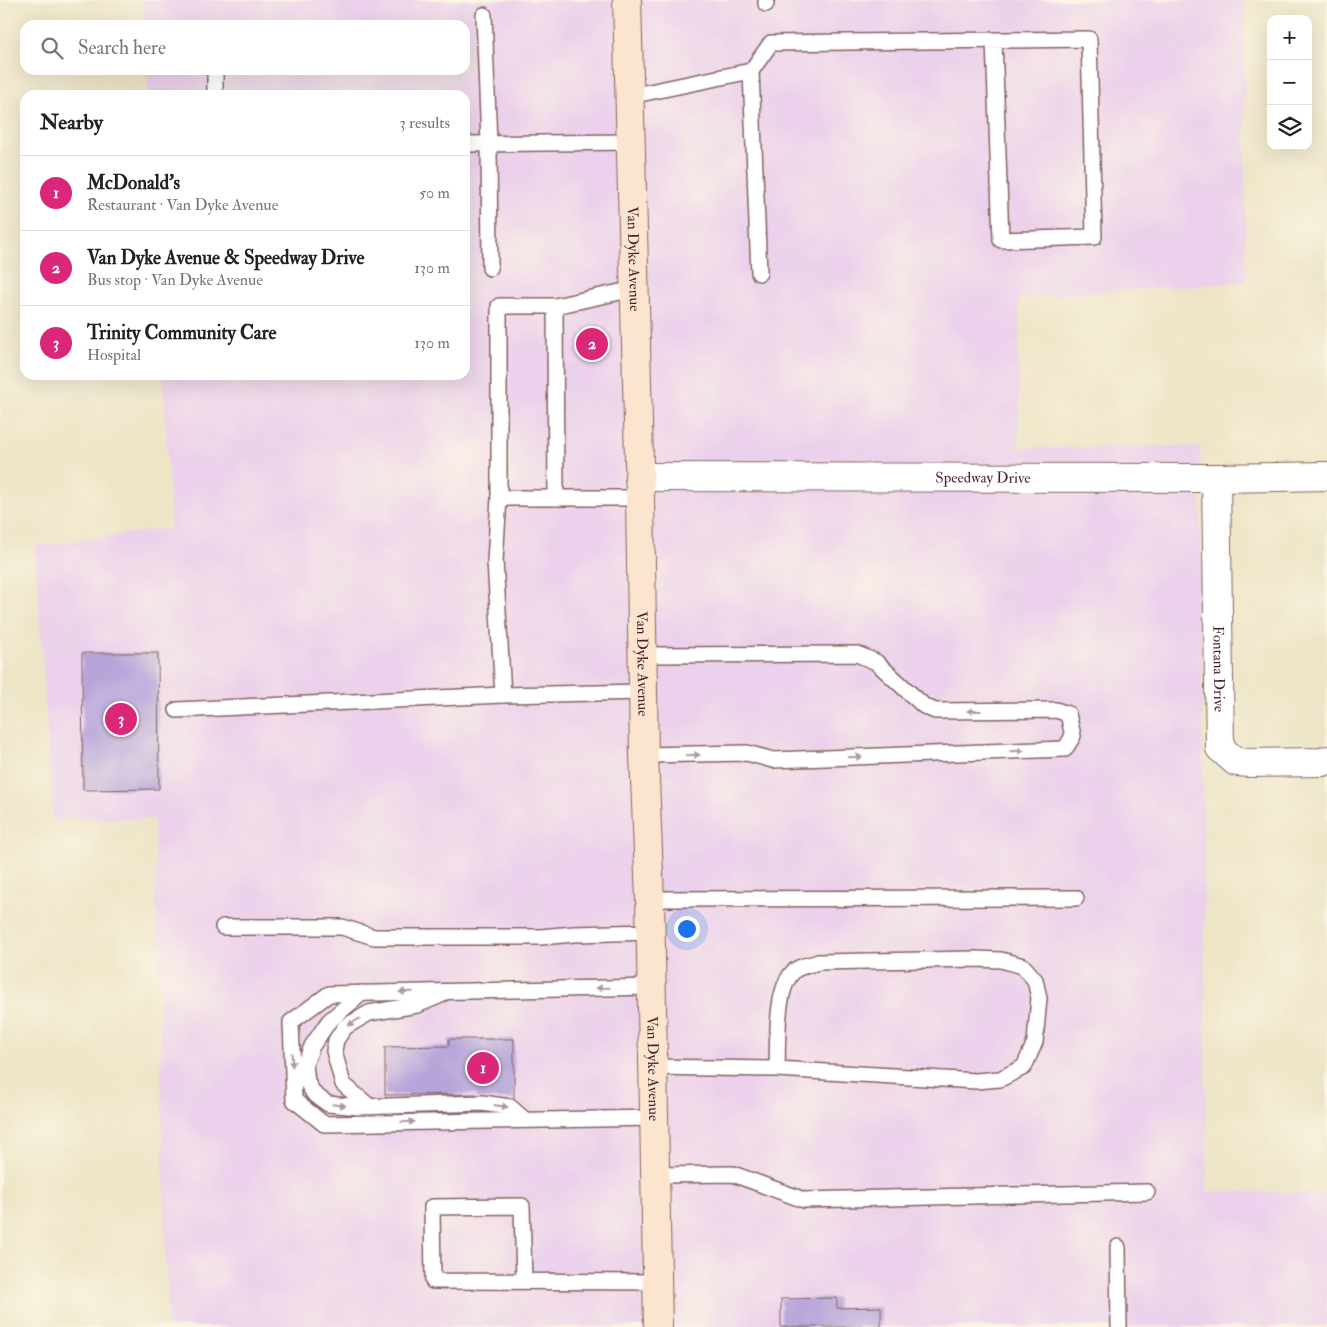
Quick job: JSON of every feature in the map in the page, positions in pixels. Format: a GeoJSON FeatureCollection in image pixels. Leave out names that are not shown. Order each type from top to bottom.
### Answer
{"type":"FeatureCollection","features":[{"type":"Feature","properties":{"kind":"main road","name":"Van Dyke Avenue"},"geometry":{"type":"LineString","coordinates":[[627,0],[640,488],[644,756],[650,899],[658,1327]]}},
{"type":"Feature","properties":{"kind":"street","name":"Speedway Drive"},"geometry":{"type":"LineString","coordinates":[[640,488],[1327,476]]}},
{"type":"Feature","properties":{"kind":"street","name":"Fontana Drive"},"geometry":{"type":"LineString","coordinates":[[1216,478],[1220,748],[1236,762],[1250,764],[1323,762],[1327,760]]}},
{"type":"Feature","properties":{"kind":"lane"},"geometry":{"type":"LineString","coordinates":[[484,16],[489,144],[490,268]]}},
{"type":"Feature","properties":{"kind":"lane"},"geometry":{"type":"LineString","coordinates":[[759,273],[751,71],[771,43],[994,40],[1090,40],[1094,237],[1001,240],[994,40]]}},
{"type":"Feature","properties":{"kind":"lane"},"geometry":{"type":"LineString","coordinates":[[630,96],[751,71]]}},
{"type":"Feature","properties":{"kind":"lane"},"geometry":{"type":"LineString","coordinates":[[215,75],[215,90]]}},
{"type":"Feature","properties":{"kind":"lane"},"geometry":{"type":"LineString","coordinates":[[470,144],[631,142]]}},
{"type":"Feature","properties":{"kind":"lane"},"geometry":{"type":"LineString","coordinates":[[503,695],[495,561],[499,498],[499,306],[555,306],[634,289]]}},
{"type":"Feature","properties":{"kind":"lane"},"geometry":{"type":"LineString","coordinates":[[555,306],[556,498]]}},
{"type":"Feature","properties":{"kind":"lane"},"geometry":{"type":"LineString","coordinates":[[499,498],[556,498],[640,488]]}},
{"type":"Feature","properties":{"kind":"lane"},"geometry":{"type":"LineString","coordinates":[[642,655],[858,654],[876,662],[924,706],[935,711],[1056,710],[1068,714],[1072,736],[1065,750],[773,760],[747,754],[644,756]]}},
{"type":"Feature","properties":{"kind":"lane"},"geometry":{"type":"LineString","coordinates":[[177,710],[503,695],[644,692]]}},
{"type":"Feature","properties":{"kind":"lane"},"geometry":{"type":"LineString","coordinates":[[650,899],[1076,898]]}},
{"type":"Feature","properties":{"kind":"lane"},"geometry":{"type":"LineString","coordinates":[[223,927],[342,927],[374,937],[540,937],[650,932]]}},
{"type":"Feature","properties":{"kind":"lane"},"geometry":{"type":"LineString","coordinates":[[653,1067],[777,1069],[976,1081],[1000,1079],[1024,1067],[1035,1042],[1039,998],[1034,980],[1023,966],[1001,960],[818,962],[794,970],[785,985],[780,1008],[777,1069]]}},
{"type":"Feature","properties":{"kind":"lane"},"geometry":{"type":"LineString","coordinates":[[652,987],[329,994],[290,1022],[294,1100],[324,1124],[655,1118]]}},
{"type":"Feature","properties":{"kind":"lane"},"geometry":{"type":"LineString","coordinates":[[370,1106],[343,1084],[334,1051],[336,1040],[346,1027],[369,1013],[417,1005],[449,991]]}},
{"type":"Feature","properties":{"kind":"lane"},"geometry":{"type":"LineString","coordinates":[[362,993],[328,1021],[312,1046],[305,1064],[307,1082],[314,1094],[328,1104],[359,1107],[482,1103],[510,1107],[525,1120]]}},
{"type":"Feature","properties":{"kind":"lane"},"geometry":{"type":"LineString","coordinates":[[656,1175],[733,1174],[804,1200],[1147,1192]]}},
{"type":"Feature","properties":{"kind":"lane"},"geometry":{"type":"LineString","coordinates":[[524,1281],[522,1206],[432,1207],[433,1281],[657,1282]]}},
{"type":"Feature","properties":{"kind":"lane"},"geometry":{"type":"LineString","coordinates":[[1118,1247],[1119,1327]]}},
{"type":"Feature","properties":{"kind":"shaded area"},"geometry":{"type":"Polygon","coordinates":[[[143,0],[1244,0],[1246,282],[1019,298],[1019,448],[1200,446],[1207,1191],[1327,1193],[1327,1327],[168,1327],[154,819],[53,819],[35,546],[171,528],[163,380],[470,380],[470,90],[148,90],[147,75],[470,75],[470,20],[144,20],[143,0]]]}},
{"type":"Feature","properties":{"kind":"building"},"geometry":{"type":"Polygon","coordinates":[[[82,653],[158,653],[159,789],[83,790],[82,653]]]}},
{"type":"Feature","properties":{"kind":"building"},"geometry":{"type":"Polygon","coordinates":[[[449,1039],[514,1039],[514,1099],[476,1099],[476,1094],[385,1095],[385,1047],[449,1046],[449,1039]]]}},
{"type":"Feature","properties":{"kind":"building"},"geometry":{"type":"Polygon","coordinates":[[[837,1298],[837,1308],[881,1307],[881,1327],[781,1327],[781,1299],[837,1298]]]}},
{"type":"Feature","properties":{"kind":"place","name":"Van Dyke Avenue & Speedway Drive"},"geometry":{"type":"Point","coordinates":[592,344]}},
{"type":"Feature","properties":{"kind":"place","name":"Trinity Community Care"},"geometry":{"type":"Point","coordinates":[121,719]}},
{"type":"Feature","properties":{"kind":"place","name":"McDonald's"},"geometry":{"type":"Point","coordinates":[483,1068]}}]}
